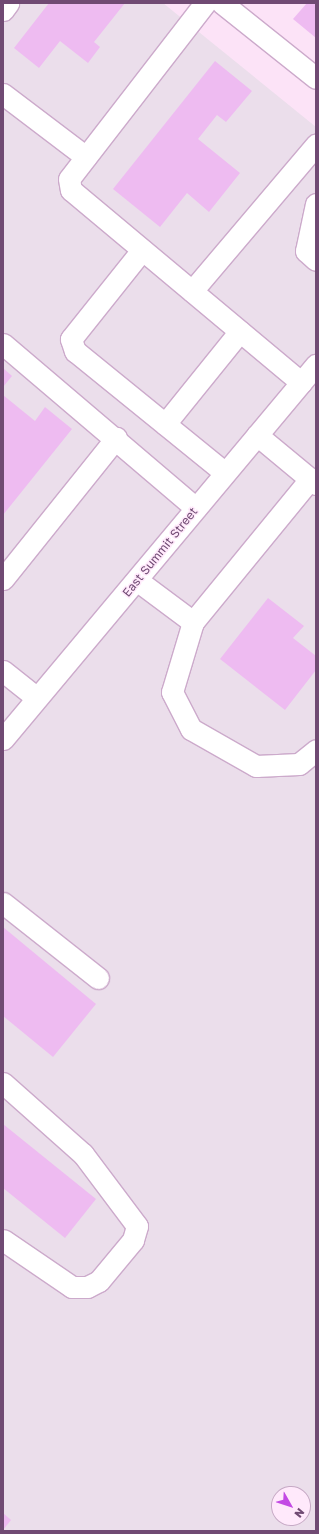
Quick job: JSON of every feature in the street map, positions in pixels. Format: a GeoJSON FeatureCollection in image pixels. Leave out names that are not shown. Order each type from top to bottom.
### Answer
{"type":"FeatureCollection","features":[{"type":"Feature","properties":{"kind":"street"},"geometry":{"type":"LineString","coordinates":[[3,10],[8,3]]}},
{"type":"Feature","properties":{"kind":"street"},"geometry":{"type":"LineString","coordinates":[[205,3],[69,179],[71,190],[301,382]]}},
{"type":"Feature","properties":{"kind":"street"},"geometry":{"type":"LineString","coordinates":[[222,3],[316,78]]}},
{"type":"Feature","properties":{"kind":"street"},"geometry":{"type":"LineString","coordinates":[[3,94],[86,157]]}},
{"type":"Feature","properties":{"kind":"street"},"geometry":{"type":"LineString","coordinates":[[192,291],[316,145]]}},
{"type":"Feature","properties":{"kind":"street"},"geometry":{"type":"LineString","coordinates":[[316,204],[306,251],[316,260]]}},
{"type":"Feature","properties":{"kind":"street"},"geometry":{"type":"LineString","coordinates":[[142,250],[72,339],[75,351],[225,473]]}},
{"type":"Feature","properties":{"kind":"street"},"geometry":{"type":"LineString","coordinates":[[165,424],[240,332]]}},
{"type":"Feature","properties":{"kind":"street"},"geometry":{"type":"LineString","coordinates":[[3,344],[116,438],[196,508]]}},
{"type":"Feature","properties":{"kind":"street","name":"East Summit Street"},"geometry":{"type":"LineString","coordinates":[[3,738],[138,581],[196,508],[316,365]]}},
{"type":"Feature","properties":{"kind":"street"},"geometry":{"type":"LineString","coordinates":[[258,435],[313,481],[193,622],[172,692],[191,729],[256,766],[299,764],[316,750]]}},
{"type":"Feature","properties":{"kind":"street"},"geometry":{"type":"LineString","coordinates":[[3,580],[116,438]]}},
{"type":"Feature","properties":{"kind":"street"},"geometry":{"type":"LineString","coordinates":[[138,581],[193,622]]}},
{"type":"Feature","properties":{"kind":"street"},"geometry":{"type":"LineString","coordinates":[[3,671],[37,698]]}},
{"type":"Feature","properties":{"kind":"street"},"geometry":{"type":"LineString","coordinates":[[3,903],[98,978]]}},
{"type":"Feature","properties":{"kind":"street"},"geometry":{"type":"LineString","coordinates":[[3,1083],[83,1154],[137,1226],[133,1240],[99,1281],[87,1287],[72,1288],[3,1240]]}},
{"type":"Feature","properties":{"kind":"shaded area"},"geometry":{"type":"Polygon","coordinates":[[[3,3],[163,3],[316,127],[316,1531],[3,1531],[3,3]]]}},
{"type":"Feature","properties":{"kind":"building"},"geometry":{"type":"Polygon","coordinates":[[[49,3],[125,3],[94,42],[100,47],[88,63],[60,41],[39,68],[14,48],[49,3]]]}},
{"type":"Feature","properties":{"kind":"building"},"geometry":{"type":"Polygon","coordinates":[[[307,3],[316,3],[316,38],[293,19],[307,3]]]}},
{"type":"Feature","properties":{"kind":"building"},"geometry":{"type":"Polygon","coordinates":[[[215,61],[252,91],[226,122],[217,115],[198,139],[240,173],[209,212],[187,193],[160,227],[113,189],[215,61]]]}},
{"type":"Feature","properties":{"kind":"building"},"geometry":{"type":"Polygon","coordinates":[[[3,368],[12,376],[3,387],[3,368]]]}},
{"type":"Feature","properties":{"kind":"building"},"geometry":{"type":"Polygon","coordinates":[[[3,395],[35,421],[45,407],[72,429],[3,515],[3,395]]]}},
{"type":"Feature","properties":{"kind":"building"},"geometry":{"type":"Polygon","coordinates":[[[268,598],[304,626],[293,638],[316,656],[316,670],[285,710],[220,659],[268,598]]]}},
{"type":"Feature","properties":{"kind":"building"},"geometry":{"type":"Polygon","coordinates":[[[3,927],[96,1004],[53,1057],[3,1016],[3,927]]]}},
{"type":"Feature","properties":{"kind":"building"},"geometry":{"type":"Polygon","coordinates":[[[3,1124],[96,1199],[65,1238],[3,1188],[3,1124]]]}},
{"type":"Feature","properties":{"kind":"building"},"geometry":{"type":"Polygon","coordinates":[[[3,1513],[11,1520],[3,1530],[3,1513]]]}}]}
